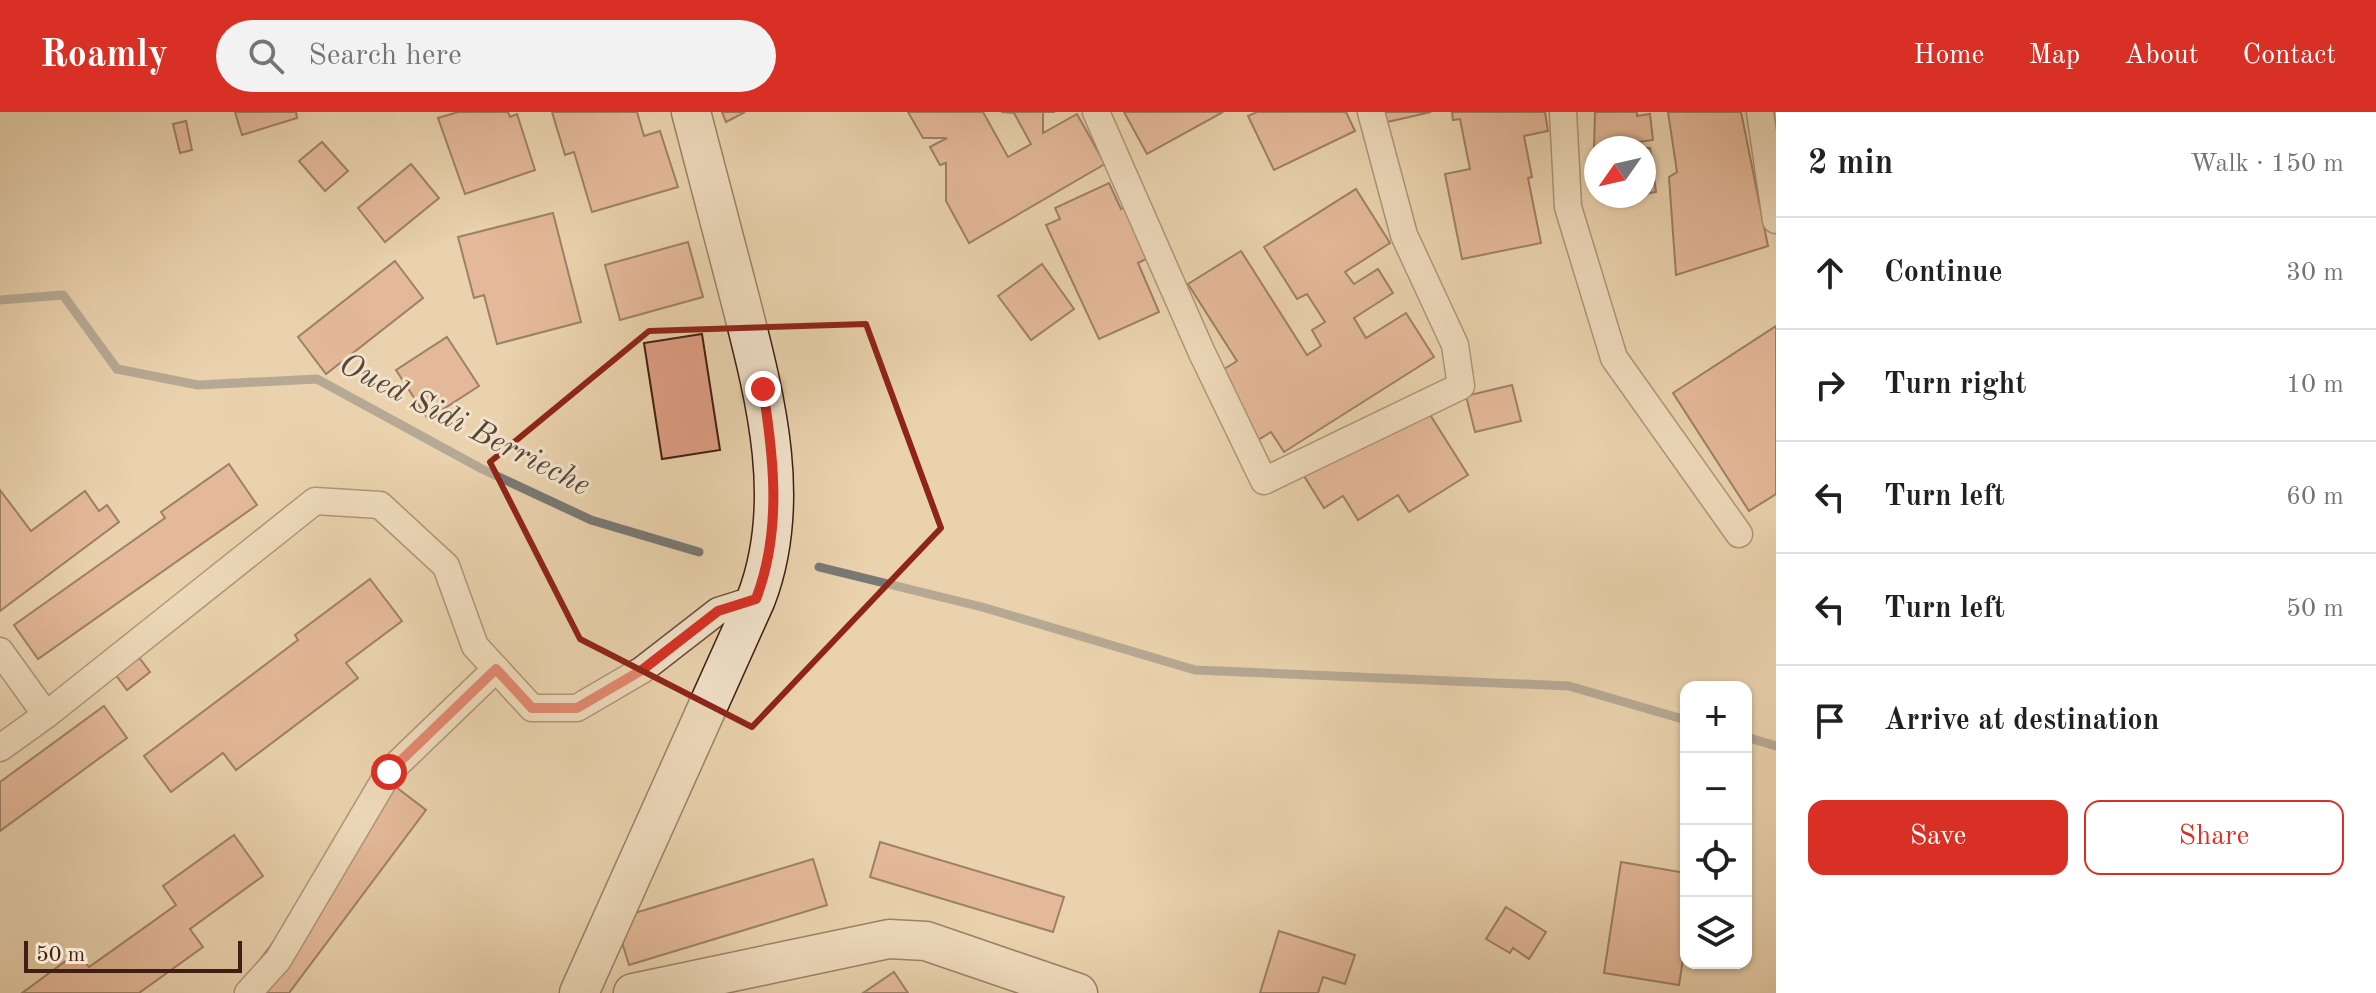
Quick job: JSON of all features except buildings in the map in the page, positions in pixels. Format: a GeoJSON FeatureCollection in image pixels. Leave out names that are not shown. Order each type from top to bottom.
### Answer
{"type":"FeatureCollection","features":[{"type":"Feature","properties":{"kind":"street"},"geometry":{"type":"LineString","coordinates":[[579,993],[756,599],[771,544],[772,450],[763,389],[691,112]]}},
{"type":"Feature","properties":{"kind":"street"},"geometry":{"type":"LineString","coordinates":[[1096,112],[1202,353],[1264,481],[1461,386],[1455,345],[1404,235],[1371,112]]}},
{"type":"Feature","properties":{"kind":"street"},"geometry":{"type":"LineString","coordinates":[[1563,112],[1568,207],[1614,358],[1739,534]]}},
{"type":"Feature","properties":{"kind":"street"},"geometry":{"type":"LineString","coordinates":[[1760,112],[1776,220]]}},
{"type":"Feature","properties":{"kind":"street"},"geometry":{"type":"LineString","coordinates":[[0,748],[46,715],[315,501],[380,505],[446,566],[475,646],[532,708],[577,708],[642,670],[718,611],[756,599]]}},
{"type":"Feature","properties":{"kind":"street"},"geometry":{"type":"LineString","coordinates":[[0,651],[46,715]]}},
{"type":"Feature","properties":{"kind":"street"},"geometry":{"type":"LineString","coordinates":[[248,993],[278,960],[389,772],[496,669]]}},
{"type":"Feature","properties":{"kind":"street"},"geometry":{"type":"LineString","coordinates":[[633,993],[889,939],[926,941],[1078,993]]}},
{"type":"Feature","properties":{"kind":"highlighted area"},"geometry":{"type":"Polygon","coordinates":[[[866,324],[941,528],[752,727],[580,639],[490,462],[649,331],[866,324]]]}},
{"type":"Feature","properties":{"kind":"waterway","name":"Oued Sidi Berrieche"},"geometry":{"type":"LineString","coordinates":[[0,300],[63,295],[117,369],[198,385],[317,379],[482,469],[591,520],[699,552]]}},
{"type":"Feature","properties":{"kind":"waterway"},"geometry":{"type":"LineString","coordinates":[[819,567],[982,607],[1195,670],[1569,686],[1680,718]]}},
{"type":"Feature","properties":{"kind":"waterway"},"geometry":{"type":"LineString","coordinates":[[1752,739],[1776,746]]}},
{"type":"Feature","properties":{"kind":"route"},"geometry":{"type":"LineString","coordinates":[[389,772],[496,669],[532,708],[577,708],[642,670],[718,611],[756,599],[771,544],[773,501],[772,450],[763,389]]}}]}
